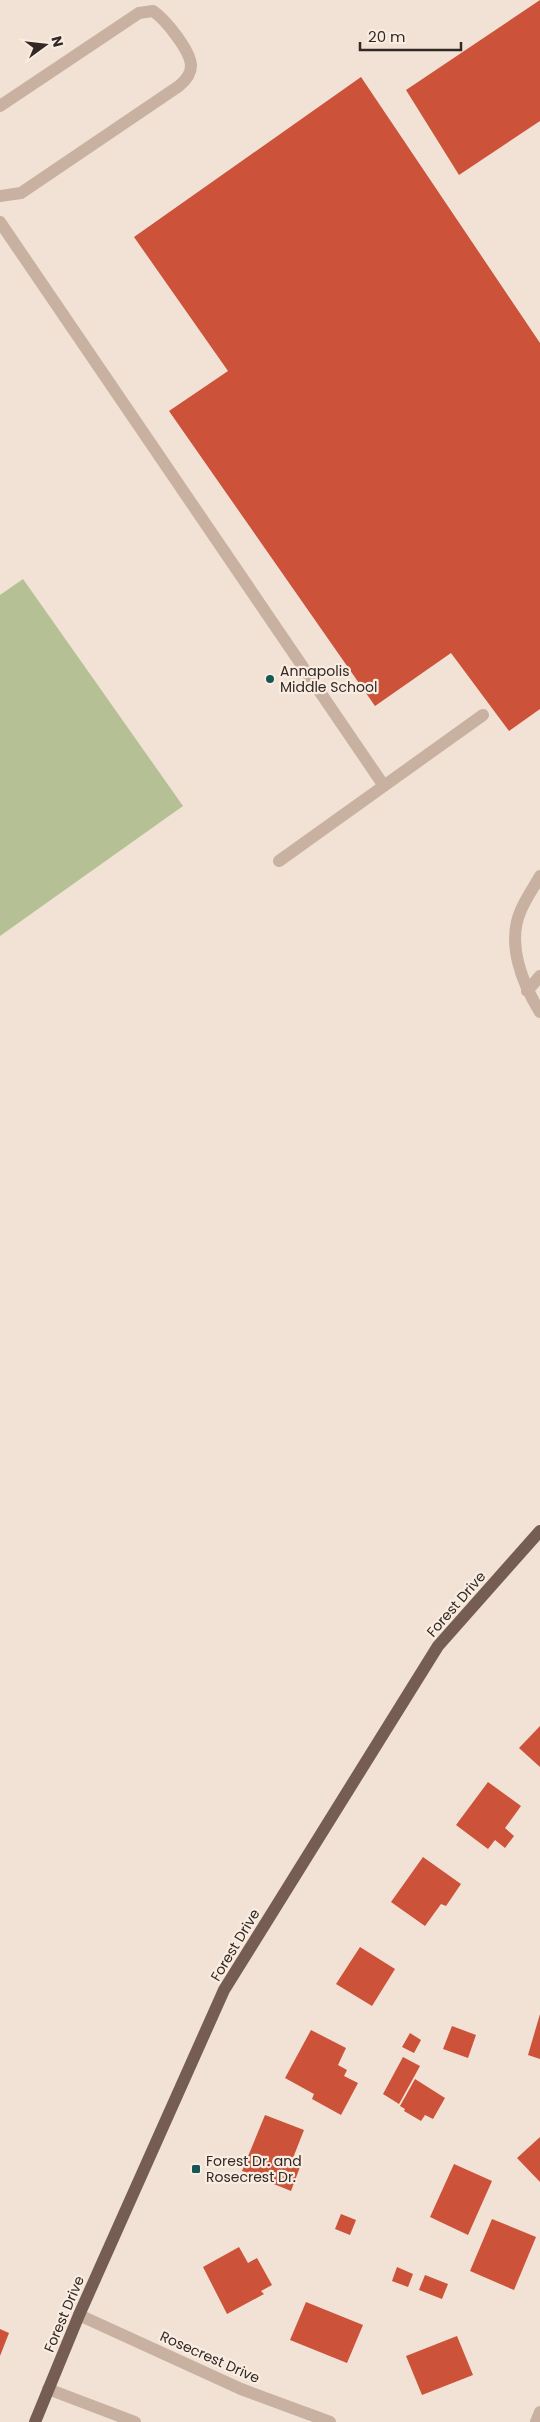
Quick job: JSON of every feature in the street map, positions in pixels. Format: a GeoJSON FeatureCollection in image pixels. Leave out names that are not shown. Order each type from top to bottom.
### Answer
{"type":"FeatureCollection","features":[{"type":"Feature","properties":{"kind":"main road","name":"Forest Drive"},"geometry":{"type":"LineString","coordinates":[[34,2422],[79,2315],[224,1990],[438,1646],[540,1531]]}},
{"type":"Feature","properties":{"kind":"street"},"geometry":{"type":"LineString","coordinates":[[0,106],[139,13],[153,11],[164,18],[188,55],[191,67],[187,79],[179,86],[21,193],[0,196]]}},
{"type":"Feature","properties":{"kind":"street"},"geometry":{"type":"LineString","coordinates":[[0,222],[384,786]]}},
{"type":"Feature","properties":{"kind":"street"},"geometry":{"type":"LineString","coordinates":[[279,861],[483,714]]}},
{"type":"Feature","properties":{"kind":"street"},"geometry":{"type":"LineString","coordinates":[[540,876],[520,911],[514,945],[527,991],[540,1012]]}},
{"type":"Feature","properties":{"kind":"street"},"geometry":{"type":"LineString","coordinates":[[527,991],[540,976]]}},
{"type":"Feature","properties":{"kind":"street","name":"Rosecrest Drive"},"geometry":{"type":"LineString","coordinates":[[79,2315],[240,2389],[330,2422]]}},
{"type":"Feature","properties":{"kind":"street"},"geometry":{"type":"LineString","coordinates":[[48,2389],[135,2422]]}},
{"type":"Feature","properties":{"kind":"street"},"geometry":{"type":"LineString","coordinates":[[536,2422],[540,2412]]}},
{"type":"Feature","properties":{"kind":"green space"},"geometry":{"type":"Polygon","coordinates":[[[23,579],[183,806],[0,936],[0,595],[23,579]]]}},
{"type":"Feature","properties":{"kind":"building"},"geometry":{"type":"Polygon","coordinates":[[[540,0],[540,121],[459,175],[406,90],[540,0]]]}},
{"type":"Feature","properties":{"kind":"building"},"geometry":{"type":"Polygon","coordinates":[[[361,77],[540,343],[540,709],[509,731],[451,653],[375,706],[169,411],[228,371],[134,237],[361,77]]]}},
{"type":"Feature","properties":{"kind":"building"},"geometry":{"type":"Polygon","coordinates":[[[540,1726],[540,1767],[519,1748],[540,1726]]]}},
{"type":"Feature","properties":{"kind":"building"},"geometry":{"type":"Polygon","coordinates":[[[488,1782],[521,1806],[505,1828],[514,1836],[505,1848],[495,1840],[488,1849],[456,1825],[488,1782]]]}},
{"type":"Feature","properties":{"kind":"building"},"geometry":{"type":"Polygon","coordinates":[[[423,1857],[461,1884],[446,1906],[441,1904],[425,1926],[391,1902],[423,1857]]]}},
{"type":"Feature","properties":{"kind":"building"},"geometry":{"type":"Polygon","coordinates":[[[360,1947],[395,1969],[372,2006],[336,1984],[360,1947]]]}},
{"type":"Feature","properties":{"kind":"building"},"geometry":{"type":"Polygon","coordinates":[[[540,2014],[540,2059],[528,2055],[540,2014]]]}},
{"type":"Feature","properties":{"kind":"building"},"geometry":{"type":"Polygon","coordinates":[[[452,2026],[476,2035],[468,2058],[443,2049],[452,2026]]]}},
{"type":"Feature","properties":{"kind":"building"},"geometry":{"type":"Polygon","coordinates":[[[311,2030],[346,2048],[338,2065],[347,2070],[344,2076],[358,2083],[341,2115],[312,2099],[314,2094],[285,2078],[311,2030]]]}},
{"type":"Feature","properties":{"kind":"building"},"geometry":{"type":"Polygon","coordinates":[[[410,2033],[421,2040],[414,2053],[402,2047],[410,2033]]]}},
{"type":"Feature","properties":{"kind":"building"},"geometry":{"type":"Polygon","coordinates":[[[403,2057],[420,2066],[399,2104],[383,2094],[403,2057]]]}},
{"type":"Feature","properties":{"kind":"building"},"geometry":{"type":"Polygon","coordinates":[[[415,2079],[445,2098],[433,2119],[425,2115],[421,2121],[404,2111],[405,2109],[400,2106],[415,2079]]]}},
{"type":"Feature","properties":{"kind":"building"},"geometry":{"type":"Polygon","coordinates":[[[265,2115],[304,2130],[291,2163],[300,2167],[291,2191],[242,2171],[265,2115]]]}},
{"type":"Feature","properties":{"kind":"building"},"geometry":{"type":"Polygon","coordinates":[[[540,2137],[540,2182],[517,2158],[540,2137]]]}},
{"type":"Feature","properties":{"kind":"building"},"geometry":{"type":"Polygon","coordinates":[[[454,2164],[492,2181],[468,2235],[430,2217],[454,2164]]]}},
{"type":"Feature","properties":{"kind":"building"},"geometry":{"type":"Polygon","coordinates":[[[341,2214],[356,2220],[350,2235],[335,2229],[341,2214]]]}},
{"type":"Feature","properties":{"kind":"building"},"geometry":{"type":"Polygon","coordinates":[[[492,2219],[536,2237],[514,2290],[470,2271],[492,2219]]]}},
{"type":"Feature","properties":{"kind":"building"},"geometry":{"type":"Polygon","coordinates":[[[239,2247],[248,2263],[257,2258],[272,2285],[261,2291],[264,2294],[227,2314],[203,2267],[239,2247]]]}},
{"type":"Feature","properties":{"kind":"building"},"geometry":{"type":"Polygon","coordinates":[[[397,2267],[413,2274],[408,2287],[392,2281],[397,2267]]]}},
{"type":"Feature","properties":{"kind":"building"},"geometry":{"type":"Polygon","coordinates":[[[425,2275],[448,2284],[442,2299],[419,2290],[425,2275]]]}},
{"type":"Feature","properties":{"kind":"building"},"geometry":{"type":"Polygon","coordinates":[[[306,2302],[363,2325],[347,2363],[290,2340],[306,2302]]]}},
{"type":"Feature","properties":{"kind":"building"},"geometry":{"type":"Polygon","coordinates":[[[0,2329],[9,2333],[0,2356],[0,2329]]]}},
{"type":"Feature","properties":{"kind":"building"},"geometry":{"type":"Polygon","coordinates":[[[457,2336],[473,2375],[422,2395],[406,2356],[457,2336]]]}},
{"type":"Feature","properties":{"kind":"place","name":"Annapolis Middle School"},"geometry":{"type":"Point","coordinates":[270,679]}},
{"type":"Feature","properties":{"kind":"place","name":"Forest Dr. and Rosecrest Dr."},"geometry":{"type":"Point","coordinates":[196,2169]}}]}
